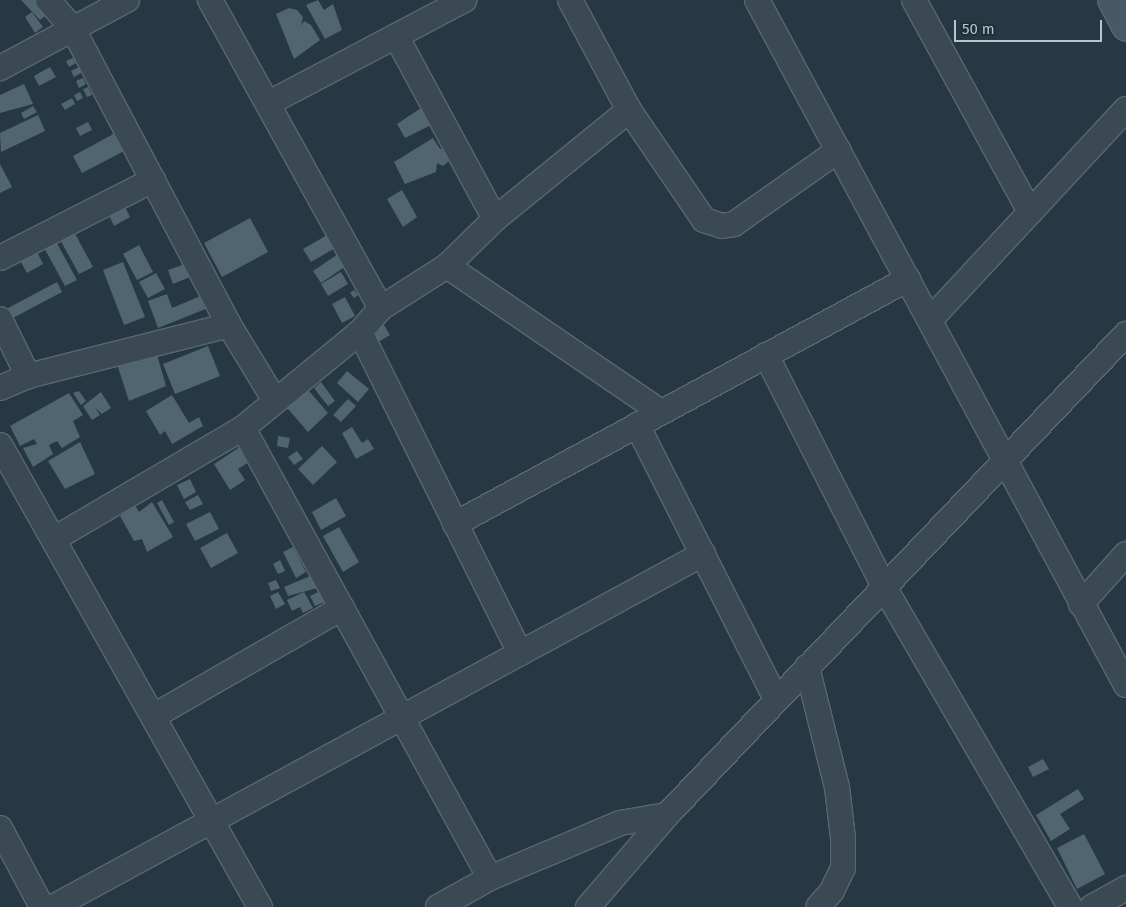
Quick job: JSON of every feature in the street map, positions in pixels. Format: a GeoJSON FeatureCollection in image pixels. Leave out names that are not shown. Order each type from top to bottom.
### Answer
{"type":"FeatureCollection","features":[{"type":"Feature","properties":{"kind":"main road"},"geometry":{"type":"LineString","coordinates":[[1112,0],[1126,26]]}},
{"type":"Feature","properties":{"kind":"street"},"geometry":{"type":"LineString","coordinates":[[48,0],[73,29],[229,325],[274,399]]}},
{"type":"Feature","properties":{"kind":"street"},"geometry":{"type":"LineString","coordinates":[[0,68],[127,0]]}},
{"type":"Feature","properties":{"kind":"street"},"geometry":{"type":"LineString","coordinates":[[210,0],[269,103],[381,308]]}},
{"type":"Feature","properties":{"kind":"street"},"geometry":{"type":"LineString","coordinates":[[269,103],[464,0]]}},
{"type":"Feature","properties":{"kind":"street"},"geometry":{"type":"LineString","coordinates":[[570,0],[629,110],[704,220],[722,226],[734,224],[839,150]]}},
{"type":"Feature","properties":{"kind":"street"},"geometry":{"type":"LineString","coordinates":[[914,0],[1030,212]]}},
{"type":"Feature","properties":{"kind":"street"},"geometry":{"type":"LineString","coordinates":[[761,1],[1081,604],[1126,685]]}},
{"type":"Feature","properties":{"kind":"street"},"geometry":{"type":"LineString","coordinates":[[396,36],[495,219]]}},
{"type":"Feature","properties":{"kind":"street"},"geometry":{"type":"LineString","coordinates":[[930,320],[1126,109]]}},
{"type":"Feature","properties":{"kind":"street"},"geometry":{"type":"LineString","coordinates":[[54,539],[243,428],[274,399],[360,332],[381,308],[447,266],[495,219],[629,110]]}},
{"type":"Feature","properties":{"kind":"street"},"geometry":{"type":"LineString","coordinates":[[0,258],[153,180]]}},
{"type":"Feature","properties":{"kind":"street"},"geometry":{"type":"LineString","coordinates":[[447,266],[661,412]]}},
{"type":"Feature","properties":{"kind":"street"},"geometry":{"type":"LineString","coordinates":[[455,524],[908,278]]}},
{"type":"Feature","properties":{"kind":"street"},"geometry":{"type":"LineString","coordinates":[[0,319],[28,376]]}},
{"type":"Feature","properties":{"kind":"street"},"geometry":{"type":"LineString","coordinates":[[0,388],[28,376],[229,325]]}},
{"type":"Feature","properties":{"kind":"street"},"geometry":{"type":"LineString","coordinates":[[360,332],[520,653]]}},
{"type":"Feature","properties":{"kind":"street"},"geometry":{"type":"LineString","coordinates":[[588,907],[667,815],[1126,334]]}},
{"type":"Feature","properties":{"kind":"street"},"geometry":{"type":"LineString","coordinates":[[766,355],[884,587],[1070,907]]}},
{"type":"Feature","properties":{"kind":"street"},"geometry":{"type":"LineString","coordinates":[[638,425],[776,699]]}},
{"type":"Feature","properties":{"kind":"street"},"geometry":{"type":"LineString","coordinates":[[243,428],[490,878]]}},
{"type":"Feature","properties":{"kind":"street"},"geometry":{"type":"LineString","coordinates":[[0,445],[213,820],[260,907]]}},
{"type":"Feature","properties":{"kind":"street"},"geometry":{"type":"LineString","coordinates":[[53,907],[703,554]]}},
{"type":"Feature","properties":{"kind":"street"},"geometry":{"type":"LineString","coordinates":[[1081,604],[1126,554]]}},
{"type":"Feature","properties":{"kind":"street"},"geometry":{"type":"LineString","coordinates":[[154,716],[342,608]]}},
{"type":"Feature","properties":{"kind":"street"},"geometry":{"type":"LineString","coordinates":[[807,667],[837,787],[843,838],[842,868],[832,891],[818,907]]}},
{"type":"Feature","properties":{"kind":"street"},"geometry":{"type":"LineString","coordinates":[[438,907],[490,878],[620,823],[667,815]]}},
{"type":"Feature","properties":{"kind":"street"},"geometry":{"type":"LineString","coordinates":[[0,828],[42,907]]}},
{"type":"Feature","properties":{"kind":"street"},"geometry":{"type":"LineString","coordinates":[[1092,907],[1126,888]]}},
{"type":"Feature","properties":{"kind":"building"},"geometry":{"type":"Polygon","coordinates":[[[21,0],[36,0],[48,14],[40,20],[21,0]]]}},
{"type":"Feature","properties":{"kind":"building"},"geometry":{"type":"Polygon","coordinates":[[[318,0],[324,10],[333,4],[342,30],[325,39],[306,5],[318,0]]]}},
{"type":"Feature","properties":{"kind":"building"},"geometry":{"type":"Polygon","coordinates":[[[289,8],[297,10],[303,17],[301,26],[304,21],[311,25],[320,40],[294,59],[276,14],[289,8]]]}},
{"type":"Feature","properties":{"kind":"building"},"geometry":{"type":"Polygon","coordinates":[[[32,12],[43,27],[35,33],[25,17],[32,12]]]}},
{"type":"Feature","properties":{"kind":"building"},"geometry":{"type":"Polygon","coordinates":[[[73,58],[76,63],[69,67],[66,61],[73,58]]]}},
{"type":"Feature","properties":{"kind":"building"},"geometry":{"type":"Polygon","coordinates":[[[50,67],[56,77],[39,86],[34,76],[50,67]]]}},
{"type":"Feature","properties":{"kind":"building"},"geometry":{"type":"Polygon","coordinates":[[[79,67],[81,73],[74,77],[71,71],[79,67]]]}},
{"type":"Feature","properties":{"kind":"building"},"geometry":{"type":"Polygon","coordinates":[[[83,78],[86,84],[79,88],[76,81],[83,78]]]}},
{"type":"Feature","properties":{"kind":"building"},"geometry":{"type":"Polygon","coordinates":[[[24,84],[33,104],[0,113],[0,95],[24,84]]]}},
{"type":"Feature","properties":{"kind":"building"},"geometry":{"type":"Polygon","coordinates":[[[88,87],[92,95],[87,97],[83,89],[88,87]]]}},
{"type":"Feature","properties":{"kind":"building"},"geometry":{"type":"Polygon","coordinates":[[[80,92],[83,98],[77,101],[74,95],[80,92]]]}},
{"type":"Feature","properties":{"kind":"building"},"geometry":{"type":"Polygon","coordinates":[[[72,98],[75,104],[65,110],[61,104],[72,98]]]}},
{"type":"Feature","properties":{"kind":"building"},"geometry":{"type":"Polygon","coordinates":[[[33,106],[37,112],[24,119],[21,113],[33,106]]]}},
{"type":"Feature","properties":{"kind":"building"},"geometry":{"type":"Polygon","coordinates":[[[421,108],[431,125],[405,138],[397,124],[421,108]]]}},
{"type":"Feature","properties":{"kind":"building"},"geometry":{"type":"Polygon","coordinates":[[[38,115],[45,131],[1,152],[0,133],[38,115]]]}},
{"type":"Feature","properties":{"kind":"building"},"geometry":{"type":"Polygon","coordinates":[[[88,122],[92,130],[80,136],[76,128],[88,122]]]}},
{"type":"Feature","properties":{"kind":"building"},"geometry":{"type":"Polygon","coordinates":[[[117,132],[126,150],[82,173],[73,156],[117,132]]]}},
{"type":"Feature","properties":{"kind":"building"},"geometry":{"type":"Polygon","coordinates":[[[433,138],[440,149],[446,147],[451,159],[443,166],[437,163],[436,172],[405,184],[394,162],[433,138]]]}},
{"type":"Feature","properties":{"kind":"building"},"geometry":{"type":"Polygon","coordinates":[[[0,164],[12,187],[0,193],[0,164]]]}},
{"type":"Feature","properties":{"kind":"building"},"geometry":{"type":"Polygon","coordinates":[[[402,190],[417,217],[403,227],[387,199],[402,190]]]}},
{"type":"Feature","properties":{"kind":"building"},"geometry":{"type":"Polygon","coordinates":[[[122,201],[130,217],[114,226],[106,209],[122,201]]]}},
{"type":"Feature","properties":{"kind":"building"},"geometry":{"type":"Polygon","coordinates":[[[250,218],[268,252],[222,277],[204,243],[250,218]]]}},
{"type":"Feature","properties":{"kind":"building"},"geometry":{"type":"Polygon","coordinates":[[[72,228],[93,267],[79,274],[58,236],[72,228]]]}},
{"type":"Feature","properties":{"kind":"building"},"geometry":{"type":"Polygon","coordinates":[[[329,234],[337,247],[311,262],[303,249],[329,234]]]}},
{"type":"Feature","properties":{"kind":"building"},"geometry":{"type":"Polygon","coordinates":[[[54,238],[77,280],[65,286],[42,244],[54,238]]]}},
{"type":"Feature","properties":{"kind":"building"},"geometry":{"type":"Polygon","coordinates":[[[139,245],[153,272],[137,280],[123,254],[139,245]]]}},
{"type":"Feature","properties":{"kind":"building"},"geometry":{"type":"Polygon","coordinates":[[[35,248],[43,264],[27,273],[18,257],[35,248]]]}},
{"type":"Feature","properties":{"kind":"building"},"geometry":{"type":"Polygon","coordinates":[[[344,250],[352,262],[321,283],[313,271],[344,250]]]}},
{"type":"Feature","properties":{"kind":"building"},"geometry":{"type":"Polygon","coordinates":[[[123,262],[145,317],[124,325],[103,270],[123,262]]]}},
{"type":"Feature","properties":{"kind":"building"},"geometry":{"type":"Polygon","coordinates":[[[185,264],[190,277],[173,284],[168,270],[185,264]]]}},
{"type":"Feature","properties":{"kind":"building"},"geometry":{"type":"Polygon","coordinates":[[[341,272],[348,284],[328,296],[321,284],[341,272]]]}},
{"type":"Feature","properties":{"kind":"building"},"geometry":{"type":"Polygon","coordinates":[[[156,273],[165,289],[148,298],[139,282],[156,273]]]}},
{"type":"Feature","properties":{"kind":"building"},"geometry":{"type":"Polygon","coordinates":[[[57,282],[62,292],[13,318],[8,308],[57,282]]]}},
{"type":"Feature","properties":{"kind":"building"},"geometry":{"type":"Polygon","coordinates":[[[354,290],[358,295],[354,298],[350,293],[354,290]]]}},
{"type":"Feature","properties":{"kind":"building"},"geometry":{"type":"Polygon","coordinates":[[[167,294],[172,308],[203,295],[208,308],[158,328],[148,301],[167,294]]]}},
{"type":"Feature","properties":{"kind":"building"},"geometry":{"type":"Polygon","coordinates":[[[345,297],[355,316],[342,323],[332,304],[345,297]]]}},
{"type":"Feature","properties":{"kind":"building"},"geometry":{"type":"Polygon","coordinates":[[[379,317],[390,335],[378,342],[368,324],[379,317]]]}},
{"type":"Feature","properties":{"kind":"building"},"geometry":{"type":"Polygon","coordinates":[[[208,346],[220,376],[175,394],[163,364],[208,346]]]}},
{"type":"Feature","properties":{"kind":"building"},"geometry":{"type":"Polygon","coordinates":[[[156,351],[166,386],[129,401],[116,361],[156,351]]]}},
{"type":"Feature","properties":{"kind":"building"},"geometry":{"type":"Polygon","coordinates":[[[347,371],[369,389],[358,402],[337,383],[347,371]]]}},
{"type":"Feature","properties":{"kind":"building"},"geometry":{"type":"Polygon","coordinates":[[[321,382],[335,401],[328,406],[314,388],[321,382]]]}},
{"type":"Feature","properties":{"kind":"building"},"geometry":{"type":"Polygon","coordinates":[[[303,384],[328,413],[308,432],[282,402],[303,384]]]}},
{"type":"Feature","properties":{"kind":"building"},"geometry":{"type":"Polygon","coordinates":[[[79,391],[86,401],[81,405],[73,393],[79,391]]]}},
{"type":"Feature","properties":{"kind":"building"},"geometry":{"type":"Polygon","coordinates":[[[101,392],[111,408],[102,414],[95,408],[100,415],[92,420],[83,406],[101,392]]]}},
{"type":"Feature","properties":{"kind":"building"},"geometry":{"type":"Polygon","coordinates":[[[69,393],[83,415],[73,421],[80,437],[62,448],[57,441],[49,445],[53,454],[33,467],[23,448],[37,444],[34,439],[20,446],[10,426],[69,393]]]}},
{"type":"Feature","properties":{"kind":"building"},"geometry":{"type":"Polygon","coordinates":[[[172,395],[189,423],[199,417],[203,426],[172,444],[165,431],[160,435],[146,411],[172,395]]]}},
{"type":"Feature","properties":{"kind":"building"},"geometry":{"type":"Polygon","coordinates":[[[348,399],[356,406],[341,422],[333,415],[348,399]]]}},
{"type":"Feature","properties":{"kind":"building"},"geometry":{"type":"Polygon","coordinates":[[[352,427],[362,443],[368,439],[374,449],[356,459],[342,433],[352,427]]]}},
{"type":"Feature","properties":{"kind":"building"},"geometry":{"type":"Polygon","coordinates":[[[278,436],[290,438],[288,448],[277,446],[278,436]]]}},
{"type":"Feature","properties":{"kind":"building"},"geometry":{"type":"Polygon","coordinates":[[[80,442],[95,474],[65,489],[48,461],[80,442]]]}},
{"type":"Feature","properties":{"kind":"building"},"geometry":{"type":"Polygon","coordinates":[[[243,445],[252,460],[238,469],[245,480],[230,490],[214,464],[243,445]]]}},
{"type":"Feature","properties":{"kind":"building"},"geometry":{"type":"Polygon","coordinates":[[[322,446],[337,462],[313,485],[298,469],[322,446]]]}},
{"type":"Feature","properties":{"kind":"building"},"geometry":{"type":"Polygon","coordinates":[[[297,451],[303,459],[294,465],[288,457],[297,451]]]}},
{"type":"Feature","properties":{"kind":"building"},"geometry":{"type":"Polygon","coordinates":[[[190,479],[196,492],[184,499],[177,485],[190,479]]]}},
{"type":"Feature","properties":{"kind":"building"},"geometry":{"type":"Polygon","coordinates":[[[198,495],[203,504],[190,510],[185,502],[198,495]]]}},
{"type":"Feature","properties":{"kind":"building"},"geometry":{"type":"Polygon","coordinates":[[[336,498],[346,516],[321,530],[312,512],[336,498]]]}},
{"type":"Feature","properties":{"kind":"building"},"geometry":{"type":"Polygon","coordinates":[[[162,500],[174,522],[169,525],[157,503],[162,500]]]}},
{"type":"Feature","properties":{"kind":"building"},"geometry":{"type":"Polygon","coordinates":[[[152,502],[173,537],[147,552],[142,539],[134,541],[120,516],[135,505],[139,512],[152,502]]]}},
{"type":"Feature","properties":{"kind":"building"},"geometry":{"type":"Polygon","coordinates":[[[210,512],[219,529],[195,541],[186,524],[210,512]]]}},
{"type":"Feature","properties":{"kind":"building"},"geometry":{"type":"Polygon","coordinates":[[[339,527],[359,562],[343,572],[323,536],[339,527]]]}},
{"type":"Feature","properties":{"kind":"building"},"geometry":{"type":"Polygon","coordinates":[[[227,533],[238,553],[211,568],[200,548],[227,533]]]}},
{"type":"Feature","properties":{"kind":"building"},"geometry":{"type":"Polygon","coordinates":[[[293,547],[306,572],[296,578],[283,552],[293,547]]]}},
{"type":"Feature","properties":{"kind":"building"},"geometry":{"type":"Polygon","coordinates":[[[280,560],[285,571],[278,574],[273,564],[280,560]]]}},
{"type":"Feature","properties":{"kind":"building"},"geometry":{"type":"Polygon","coordinates":[[[315,574],[321,587],[288,596],[284,587],[315,574]]]}},
{"type":"Feature","properties":{"kind":"building"},"geometry":{"type":"Polygon","coordinates":[[[276,580],[280,588],[271,591],[268,583],[276,580]]]}},
{"type":"Feature","properties":{"kind":"building"},"geometry":{"type":"Polygon","coordinates":[[[322,590],[327,601],[315,606],[310,596],[322,590]]]}},
{"type":"Feature","properties":{"kind":"building"},"geometry":{"type":"Polygon","coordinates":[[[278,592],[285,604],[276,609],[270,596],[278,592]]]}},
{"type":"Feature","properties":{"kind":"building"},"geometry":{"type":"Polygon","coordinates":[[[304,592],[313,608],[303,613],[300,607],[292,611],[287,600],[304,592]]]}},
{"type":"Feature","properties":{"kind":"building"},"geometry":{"type":"Polygon","coordinates":[[[1043,759],[1049,769],[1033,777],[1028,767],[1043,759]]]}},
{"type":"Feature","properties":{"kind":"building"},"geometry":{"type":"Polygon","coordinates":[[[1078,789],[1084,799],[1060,814],[1070,829],[1051,841],[1036,815],[1078,789]]]}},
{"type":"Feature","properties":{"kind":"building"},"geometry":{"type":"Polygon","coordinates":[[[1084,834],[1105,874],[1077,889],[1057,848],[1084,834]]]}}]}
